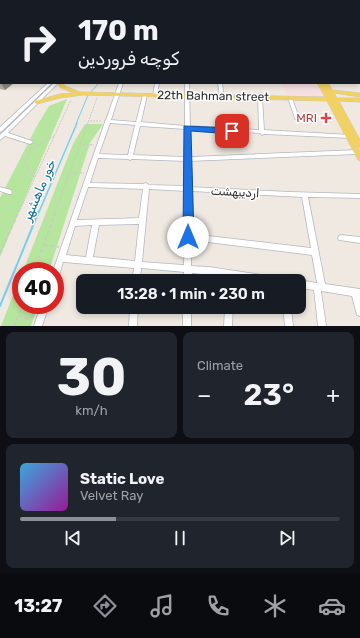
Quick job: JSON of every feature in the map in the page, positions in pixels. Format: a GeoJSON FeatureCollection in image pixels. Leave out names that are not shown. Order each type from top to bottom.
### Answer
{"type":"FeatureCollection","features":[{"type":"Feature","properties":{"kind":"main road"},"geometry":{"type":"LineString","coordinates":[[61,84],[63,87],[72,91],[83,93]]}},
{"type":"Feature","properties":{"kind":"main road"},"geometry":{"type":"LineString","coordinates":[[321,84],[333,99],[359,152]]}},
{"type":"Feature","properties":{"kind":"main road"},"geometry":{"type":"LineString","coordinates":[[325,84],[327,91]]}},
{"type":"Feature","properties":{"kind":"main road"},"geometry":{"type":"LineString","coordinates":[[327,91],[360,95]]}},
{"type":"Feature","properties":{"kind":"main road"},"geometry":{"type":"LineString","coordinates":[[37,102],[83,93]]}},
{"type":"Feature","properties":{"kind":"main road","name":"22th Bahman street"},"geometry":{"type":"LineString","coordinates":[[83,93],[360,100]]}},
{"type":"Feature","properties":{"kind":"main road"},"geometry":{"type":"LineString","coordinates":[[333,99],[349,136],[359,152]]}},
{"type":"Feature","properties":{"kind":"street"},"geometry":{"type":"LineString","coordinates":[[1,134],[49,84]]}},
{"type":"Feature","properties":{"kind":"street"},"geometry":{"type":"LineString","coordinates":[[1,134],[55,84]]}},
{"type":"Feature","properties":{"kind":"street"},"geometry":{"type":"LineString","coordinates":[[60,262],[121,84]]}},
{"type":"Feature","properties":{"kind":"street"},"geometry":{"type":"LineString","coordinates":[[155,95],[157,84]]}},
{"type":"Feature","properties":{"kind":"street"},"geometry":{"type":"LineString","coordinates":[[187,84],[188,274]]}},
{"type":"Feature","properties":{"kind":"street"},"geometry":{"type":"LineString","coordinates":[[220,84],[222,97]]}},
{"type":"Feature","properties":{"kind":"street"},"geometry":{"type":"LineString","coordinates":[[130,158],[145,95]]}},
{"type":"Feature","properties":{"kind":"street"},"geometry":{"type":"LineString","coordinates":[[260,97],[262,133]]}},
{"type":"Feature","properties":{"kind":"street"},"geometry":{"type":"LineString","coordinates":[[290,98],[297,118]]}},
{"type":"Feature","properties":{"kind":"street"},"geometry":{"type":"LineString","coordinates":[[107,121],[138,125],[262,133],[349,136]]}},
{"type":"Feature","properties":{"kind":"street"},"geometry":{"type":"LineString","coordinates":[[1,134],[30,142]]}},
{"type":"Feature","properties":{"kind":"street"},"geometry":{"type":"LineString","coordinates":[[96,156],[187,159],[359,152]]}},
{"type":"Feature","properties":{"kind":"street","name":"اردیبهشت"},"geometry":{"type":"LineString","coordinates":[[86,185],[146,185],[305,196],[360,196]]}},
{"type":"Feature","properties":{"kind":"street"},"geometry":{"type":"LineString","coordinates":[[136,274],[146,185]]}},
{"type":"Feature","properties":{"kind":"street"},"geometry":{"type":"LineString","coordinates":[[0,189],[9,192]]}},
{"type":"Feature","properties":{"kind":"street"},"geometry":{"type":"LineString","coordinates":[[305,196],[315,252],[322,326]]}},
{"type":"Feature","properties":{"kind":"street"},"geometry":{"type":"LineString","coordinates":[[73,223],[142,221]]}},
{"type":"Feature","properties":{"kind":"street"},"geometry":{"type":"LineString","coordinates":[[89,260],[96,222]]}},
{"type":"Feature","properties":{"kind":"street"},"geometry":{"type":"LineString","coordinates":[[188,237],[315,252]]}},
{"type":"Feature","properties":{"kind":"street"},"geometry":{"type":"LineString","coordinates":[[341,238],[360,240]]}},
{"type":"Feature","properties":{"kind":"street"},"geometry":{"type":"LineString","coordinates":[[61,258],[188,269],[211,274]]}},
{"type":"Feature","properties":{"kind":"street"},"geometry":{"type":"LineString","coordinates":[[306,285],[358,293],[360,312]]}},
{"type":"Feature","properties":{"kind":"street"},"geometry":{"type":"LineString","coordinates":[[38,326],[42,314]]}},
{"type":"Feature","properties":{"kind":"street"},"geometry":{"type":"LineString","coordinates":[[133,326],[134,314]]}},
{"type":"Feature","properties":{"kind":"street"},"geometry":{"type":"LineString","coordinates":[[187,314],[187,326]]}},
{"type":"Feature","properties":{"kind":"street"},"geometry":{"type":"LineString","coordinates":[[228,326],[229,314]]}},
{"type":"Feature","properties":{"kind":"street"},"geometry":{"type":"LineString","coordinates":[[288,314],[289,326]]}},
{"type":"Feature","properties":{"kind":"path"},"geometry":{"type":"LineString","coordinates":[[0,253],[74,94]]}},
{"type":"Feature","properties":{"kind":"path"},"geometry":{"type":"LineString","coordinates":[[37,262],[98,94]]}},
{"type":"Feature","properties":{"kind":"path"},"geometry":{"type":"LineString","coordinates":[[89,121],[107,121]]}},
{"type":"Feature","properties":{"kind":"path"},"geometry":{"type":"LineString","coordinates":[[36,177],[28,170],[25,162],[27,154],[32,149],[55,136]]}},
{"type":"Feature","properties":{"kind":"path"},"geometry":{"type":"LineString","coordinates":[[30,142],[32,149]]}},
{"type":"Feature","properties":{"kind":"path"},"geometry":{"type":"LineString","coordinates":[[80,144],[99,145]]}},
{"type":"Feature","properties":{"kind":"path"},"geometry":{"type":"LineString","coordinates":[[70,173],[90,174]]}},
{"type":"Feature","properties":{"kind":"path"},"geometry":{"type":"LineString","coordinates":[[44,245],[65,247]]}},
{"type":"Feature","properties":{"kind":"path"},"geometry":{"type":"LineString","coordinates":[[14,326],[18,316],[26,319],[42,314]]}},
{"type":"Feature","properties":{"kind":"shaded area"},"geometry":{"type":"Polygon","coordinates":[[[282,84],[318,84],[322,93],[320,96],[288,95],[282,84]]]}},
{"type":"Feature","properties":{"kind":"green space"},"geometry":{"type":"Polygon","coordinates":[[[67,99],[0,257],[0,198],[38,124],[49,106],[67,99]]]}},
{"type":"Feature","properties":{"kind":"green space"},"geometry":{"type":"Polygon","coordinates":[[[85,124],[103,124],[90,143],[52,262],[27,262],[73,144],[85,124]]]}},
{"type":"Feature","properties":{"kind":"green space"},"geometry":{"type":"Polygon","coordinates":[[[12,298],[12,314],[35,314],[31,326],[1,326],[12,298]]]}},
{"type":"Feature","properties":{"kind":"waterway","name":"خور ماهشهر"},"geometry":{"type":"LineString","coordinates":[[76,124],[88,95],[98,84]]}},
{"type":"Feature","properties":{"kind":"waterway","name":"خور ماهشهر"},"geometry":{"type":"LineString","coordinates":[[39,212],[77,123]]}},
{"type":"Feature","properties":{"kind":"waterway","name":"خور ماهشهر"},"geometry":{"type":"LineString","coordinates":[[0,306],[39,211]]}},
{"type":"Feature","properties":{"kind":"place","name":"MRI"},"geometry":{"type":"Point","coordinates":[326,118]}},
{"type":"Feature","properties":{"kind":"route"},"geometry":{"type":"LineString","coordinates":[[188,237],[187,128],[232,131]]}}]}
